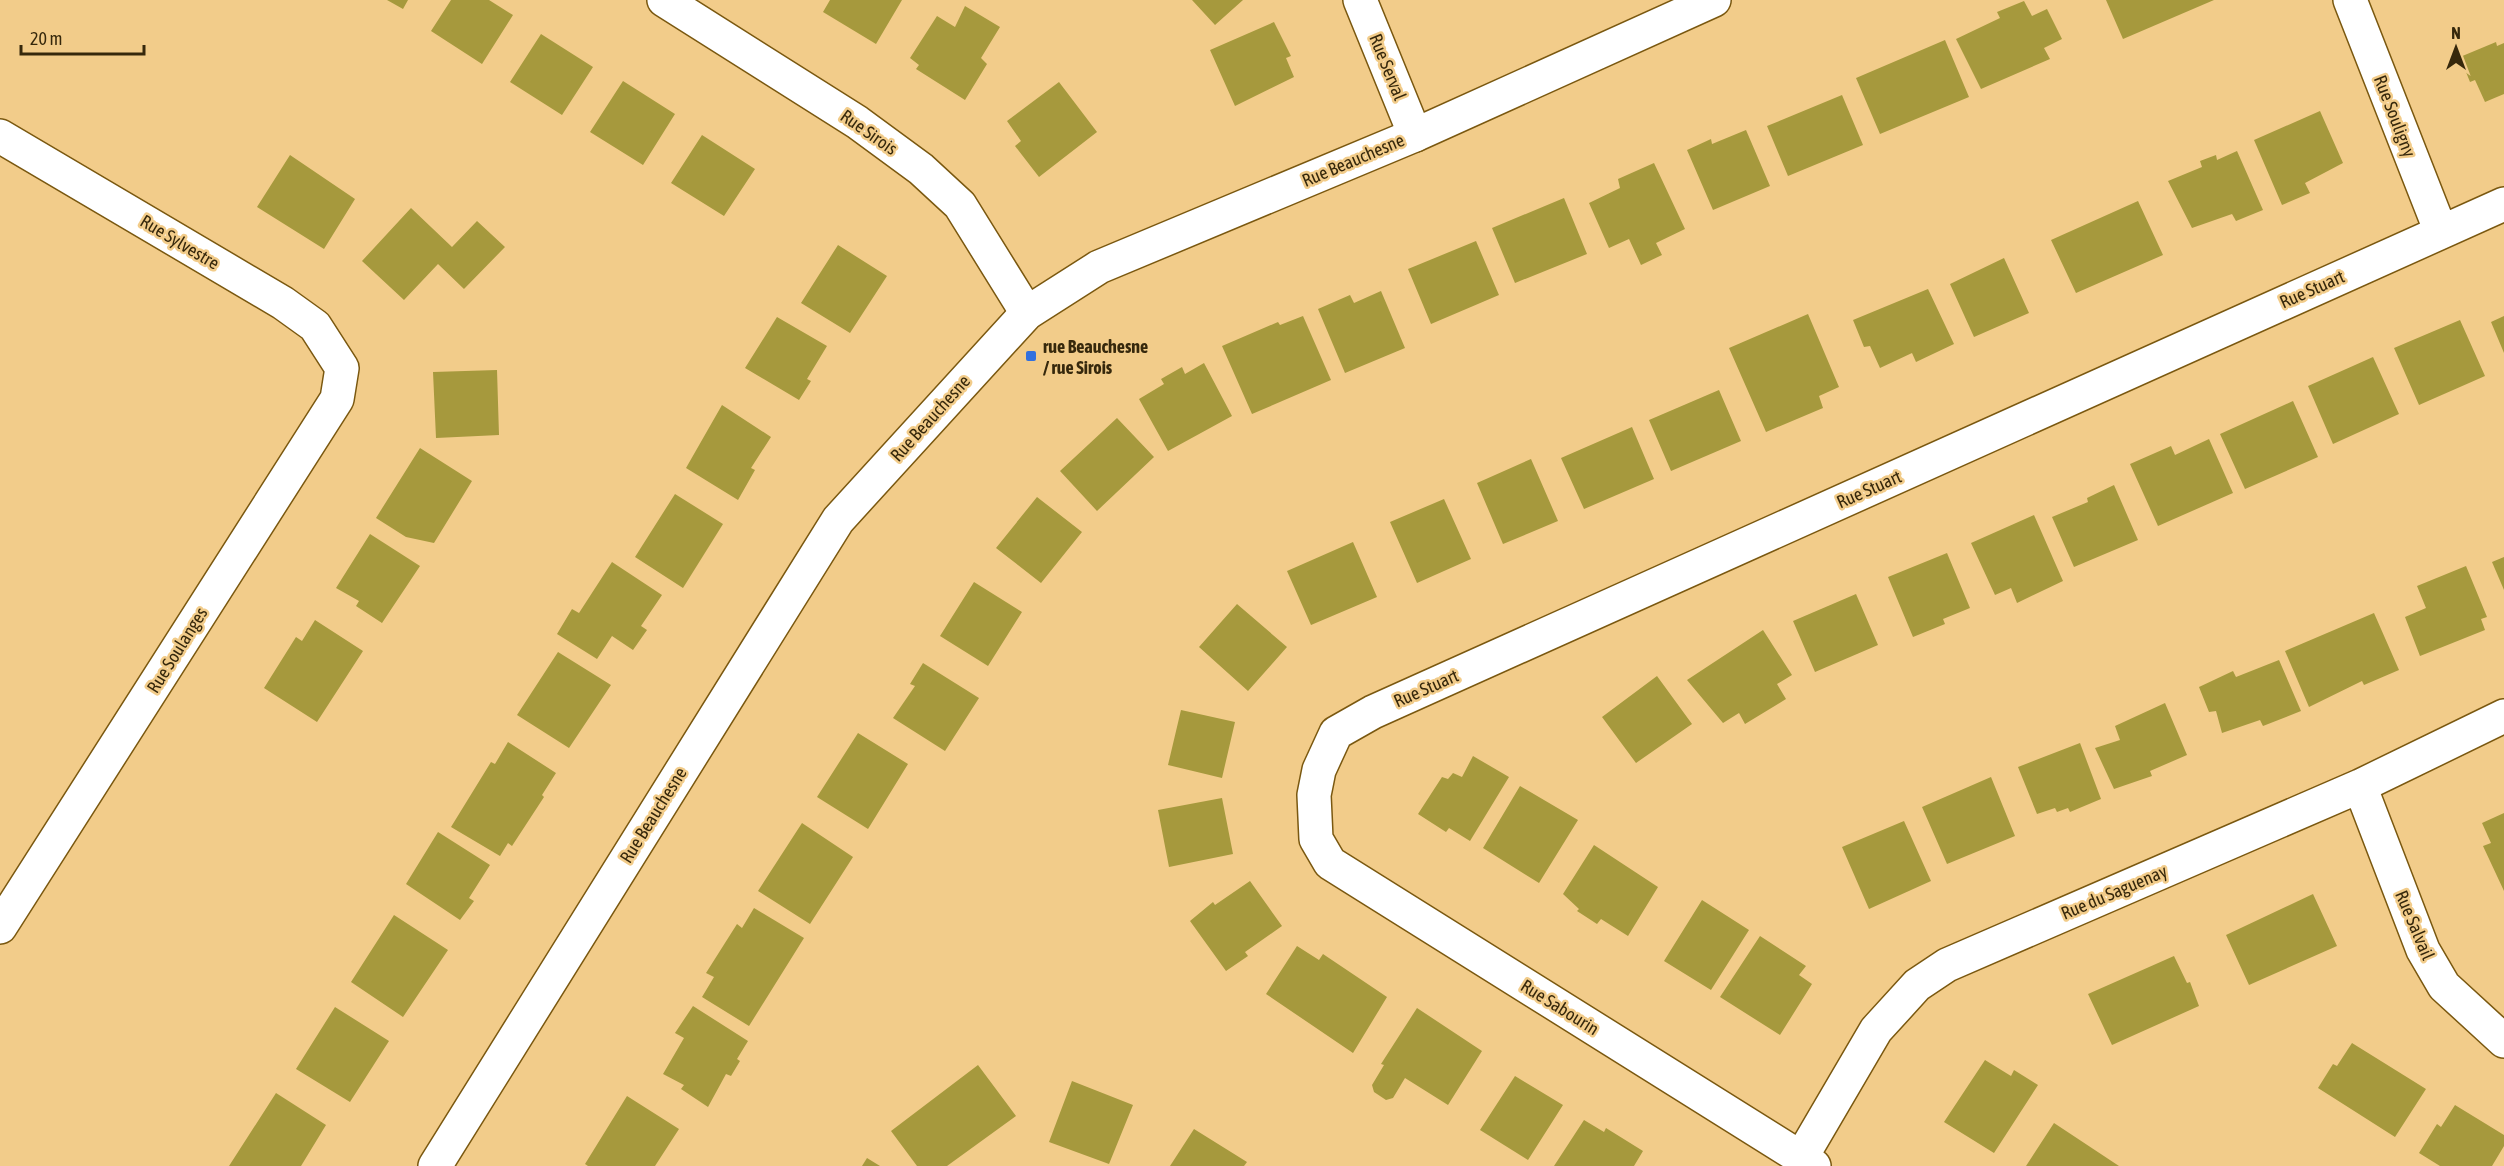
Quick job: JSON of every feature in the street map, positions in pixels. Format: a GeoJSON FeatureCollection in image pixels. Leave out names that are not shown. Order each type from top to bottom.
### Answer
{"type":"FeatureCollection","features":[{"type":"Feature","properties":{"kind":"street","name":"Rue Sirois"},"geometry":{"type":"LineString","coordinates":[[664,0],[857,122],[921,169],[960,205],[1027,313]]}},
{"type":"Feature","properties":{"kind":"street","name":"Rue Serval"},"geometry":{"type":"LineString","coordinates":[[1360,0],[1415,135]]}},
{"type":"Feature","properties":{"kind":"street","name":"Rue Beauchesne"},"geometry":{"type":"LineString","coordinates":[[435,1166],[838,520],[1027,313],[1099,267],[1415,135],[1714,0]]}},
{"type":"Feature","properties":{"kind":"street","name":"Rue Souligny"},"geometry":{"type":"LineString","coordinates":[[2350,0],[2441,231]]}},
{"type":"Feature","properties":{"kind":"street","name":"Rue Sylvestre"},"geometry":{"type":"LineString","coordinates":[[0,136],[283,303],[315,326],[342,368]]}},
{"type":"Feature","properties":{"kind":"street","name":"Rue Stuart"},"geometry":{"type":"LineString","coordinates":[[1316,838],[1316,787],[1319,771],[1336,733],[1373,712],[2504,204]]}},
{"type":"Feature","properties":{"kind":"street","name":"Rue Soulanges"},"geometry":{"type":"LineString","coordinates":[[0,927],[337,399],[342,368]]}},
{"type":"Feature","properties":{"kind":"street","name":"Rue du Saguenay"},"geometry":{"type":"LineString","coordinates":[[1808,1162],[1876,1030],[1917,985],[1947,965],[2360,786],[2504,716]]}},
{"type":"Feature","properties":{"kind":"street","name":"Rue Salvail"},"geometry":{"type":"LineString","coordinates":[[2360,786],[2423,950],[2444,986],[2504,1041]]}},
{"type":"Feature","properties":{"kind":"street","name":"Rue Sabourin"},"geometry":{"type":"LineString","coordinates":[[1316,838],[1330,863],[1808,1162]]}},
{"type":"Feature","properties":{"kind":"building"},"geometry":{"type":"Polygon","coordinates":[[[387,0],[408,0],[403,9],[387,0]]]}},
{"type":"Feature","properties":{"kind":"building"},"geometry":{"type":"Polygon","coordinates":[[[451,0],[489,0],[513,15],[482,64],[431,31],[451,0]]]}},
{"type":"Feature","properties":{"kind":"building"},"geometry":{"type":"Polygon","coordinates":[[[830,0],[902,0],[876,44],[823,12],[830,0]]]}},
{"type":"Feature","properties":{"kind":"building"},"geometry":{"type":"Polygon","coordinates":[[[1192,0],[1243,0],[1215,25],[1192,0]]]}},
{"type":"Feature","properties":{"kind":"building"},"geometry":{"type":"Polygon","coordinates":[[[2106,0],[2214,0],[2123,39],[2106,0]]]}},
{"type":"Feature","properties":{"kind":"building"},"geometry":{"type":"Polygon","coordinates":[[[2024,1],[2032,16],[2047,9],[2062,39],[2044,48],[2050,59],[1981,89],[1956,39],[2000,18],[1997,12],[2024,1]]]}},
{"type":"Feature","properties":{"kind":"building"},"geometry":{"type":"Polygon","coordinates":[[[965,6],[1000,27],[981,58],[987,64],[965,100],[916,69],[919,65],[910,58],[937,16],[955,27],[965,6]]]}},
{"type":"Feature","properties":{"kind":"building"},"geometry":{"type":"Polygon","coordinates":[[[1274,22],[1291,56],[1286,58],[1294,77],[1235,106],[1210,50],[1274,22]]]}},
{"type":"Feature","properties":{"kind":"building"},"geometry":{"type":"Polygon","coordinates":[[[541,34],[593,67],[562,115],[510,82],[541,34]]]}},
{"type":"Feature","properties":{"kind":"building"},"geometry":{"type":"Polygon","coordinates":[[[1945,40],[1969,97],[1880,134],[1856,78],[1945,40]]]}},
{"type":"Feature","properties":{"kind":"building"},"geometry":{"type":"Polygon","coordinates":[[[2496,42],[2497,46],[2504,43],[2504,94],[2485,102],[2475,80],[2470,82],[2460,57],[2496,42]]]}},
{"type":"Feature","properties":{"kind":"building"},"geometry":{"type":"Polygon","coordinates":[[[623,81],[675,114],[643,165],[590,132],[623,81]]]}},
{"type":"Feature","properties":{"kind":"building"},"geometry":{"type":"Polygon","coordinates":[[[1059,82],[1097,132],[1039,177],[1015,146],[1021,141],[1007,121],[1059,82]]]}},
{"type":"Feature","properties":{"kind":"building"},"geometry":{"type":"Polygon","coordinates":[[[1842,95],[1863,145],[1788,176],[1767,126],[1842,95]]]}},
{"type":"Feature","properties":{"kind":"building"},"geometry":{"type":"Polygon","coordinates":[[[2320,111],[2343,163],[2305,183],[2310,193],[2282,205],[2254,140],[2320,111]]]}},
{"type":"Feature","properties":{"kind":"building"},"geometry":{"type":"Polygon","coordinates":[[[1746,130],[1770,186],[1713,210],[1687,150],[1711,139],[1712,144],[1746,130]]]}},
{"type":"Feature","properties":{"kind":"building"},"geometry":{"type":"Polygon","coordinates":[[[702,135],[755,169],[724,216],[671,183],[702,135]]]}},
{"type":"Feature","properties":{"kind":"building"},"geometry":{"type":"Polygon","coordinates":[[[2237,151],[2263,210],[2236,221],[2232,214],[2192,228],[2168,181],[2202,167],[2200,161],[2216,155],[2217,160],[2237,151]]]}},
{"type":"Feature","properties":{"kind":"building"},"geometry":{"type":"Polygon","coordinates":[[[290,155],[355,199],[324,249],[257,207],[290,155]]]}},
{"type":"Feature","properties":{"kind":"building"},"geometry":{"type":"Polygon","coordinates":[[[1654,163],[1685,229],[1656,243],[1662,255],[1641,265],[1629,239],[1609,248],[1589,203],[1620,188],[1618,179],[1654,163]]]}},
{"type":"Feature","properties":{"kind":"building"},"geometry":{"type":"Polygon","coordinates":[[[1564,198],[1587,254],[1515,283],[1492,228],[1564,198]]]}},
{"type":"Feature","properties":{"kind":"building"},"geometry":{"type":"Polygon","coordinates":[[[2138,201],[2163,255],[2076,293],[2051,240],[2138,201]]]}},
{"type":"Feature","properties":{"kind":"building"},"geometry":{"type":"Polygon","coordinates":[[[411,208],[452,247],[477,221],[505,247],[464,289],[438,264],[404,300],[362,261],[411,208]]]}},
{"type":"Feature","properties":{"kind":"building"},"geometry":{"type":"Polygon","coordinates":[[[1476,241],[1499,295],[1431,324],[1408,269],[1476,241]]]}},
{"type":"Feature","properties":{"kind":"building"},"geometry":{"type":"Polygon","coordinates":[[[838,245],[887,276],[850,333],[801,303],[838,245]]]}},
{"type":"Feature","properties":{"kind":"building"},"geometry":{"type":"Polygon","coordinates":[[[2004,258],[2029,313],[1974,337],[1950,284],[2004,258]]]}},
{"type":"Feature","properties":{"kind":"building"},"geometry":{"type":"Polygon","coordinates":[[[1928,289],[1954,344],[1916,362],[1912,353],[1880,368],[1870,346],[1864,347],[1853,320],[1928,289]]]}},
{"type":"Feature","properties":{"kind":"building"},"geometry":{"type":"Polygon","coordinates":[[[1381,291],[1405,348],[1345,373],[1318,309],[1350,295],[1354,303],[1381,291]]]}},
{"type":"Feature","properties":{"kind":"building"},"geometry":{"type":"Polygon","coordinates":[[[1808,314],[1839,387],[1819,396],[1823,408],[1766,432],[1729,348],[1808,314]]]}},
{"type":"Feature","properties":{"kind":"building"},"geometry":{"type":"Polygon","coordinates":[[[1303,316],[1331,380],[1252,414],[1222,346],[1278,322],[1280,325],[1303,316]]]}},
{"type":"Feature","properties":{"kind":"building"},"geometry":{"type":"Polygon","coordinates":[[[2504,316],[2504,353],[2491,322],[2504,316]]]}},
{"type":"Feature","properties":{"kind":"building"},"geometry":{"type":"Polygon","coordinates":[[[777,317],[827,346],[807,379],[811,381],[799,400],[745,368],[777,317]]]}},
{"type":"Feature","properties":{"kind":"building"},"geometry":{"type":"Polygon","coordinates":[[[2460,320],[2485,376],[2419,405],[2394,348],[2460,320]]]}},
{"type":"Feature","properties":{"kind":"building"},"geometry":{"type":"Polygon","coordinates":[[[2373,357],[2399,414],[2333,444],[2308,386],[2373,357]]]}},
{"type":"Feature","properties":{"kind":"building"},"geometry":{"type":"Polygon","coordinates":[[[1204,363],[1232,416],[1168,451],[1139,399],[1164,384],[1161,379],[1182,367],[1185,374],[1204,363]]]}},
{"type":"Feature","properties":{"kind":"building"},"geometry":{"type":"Polygon","coordinates":[[[497,370],[499,435],[436,438],[433,372],[497,370]]]}},
{"type":"Feature","properties":{"kind":"building"},"geometry":{"type":"Polygon","coordinates":[[[1719,390],[1741,441],[1671,471],[1649,420],[1719,390]]]}},
{"type":"Feature","properties":{"kind":"building"},"geometry":{"type":"Polygon","coordinates":[[[2293,401],[2318,457],[2245,489],[2220,434],[2293,401]]]}},
{"type":"Feature","properties":{"kind":"building"},"geometry":{"type":"Polygon","coordinates":[[[722,405],[771,437],[751,468],[755,470],[738,500],[686,468],[722,405]]]}},
{"type":"Feature","properties":{"kind":"building"},"geometry":{"type":"Polygon","coordinates":[[[1117,418],[1154,457],[1097,511],[1060,471],[1117,418]]]}},
{"type":"Feature","properties":{"kind":"building"},"geometry":{"type":"Polygon","coordinates":[[[1632,427],[1654,479],[1584,509],[1561,458],[1632,427]]]}},
{"type":"Feature","properties":{"kind":"building"},"geometry":{"type":"Polygon","coordinates":[[[2209,439],[2233,493],[2158,526],[2130,464],[2171,446],[2175,455],[2209,439]]]}},
{"type":"Feature","properties":{"kind":"building"},"geometry":{"type":"Polygon","coordinates":[[[420,448],[472,481],[434,543],[406,537],[376,518],[420,448]]]}},
{"type":"Feature","properties":{"kind":"building"},"geometry":{"type":"Polygon","coordinates":[[[1531,459],[1558,521],[1503,544],[1477,483],[1531,459]]]}},
{"type":"Feature","properties":{"kind":"building"},"geometry":{"type":"Polygon","coordinates":[[[2114,485],[2138,540],[2074,567],[2052,517],[2088,502],[2087,498],[2114,485]]]}},
{"type":"Feature","properties":{"kind":"building"},"geometry":{"type":"Polygon","coordinates":[[[675,494],[723,524],[683,588],[635,557],[675,494]]]}},
{"type":"Feature","properties":{"kind":"building"},"geometry":{"type":"Polygon","coordinates":[[[1037,497],[1082,532],[1041,583],[996,548],[1037,497]]]}},
{"type":"Feature","properties":{"kind":"building"},"geometry":{"type":"Polygon","coordinates":[[[1444,499],[1471,559],[1417,583],[1390,522],[1444,499]]]}},
{"type":"Feature","properties":{"kind":"building"},"geometry":{"type":"Polygon","coordinates":[[[2034,515],[2063,581],[2017,603],[2011,588],[1995,595],[1971,543],[2034,515]]]}},
{"type":"Feature","properties":{"kind":"building"},"geometry":{"type":"Polygon","coordinates":[[[370,534],[420,566],[382,623],[356,606],[359,601],[336,588],[370,534]]]}},
{"type":"Feature","properties":{"kind":"building"},"geometry":{"type":"Polygon","coordinates":[[[1353,542],[1377,597],[1311,625],[1287,571],[1353,542]]]}},
{"type":"Feature","properties":{"kind":"building"},"geometry":{"type":"Polygon","coordinates":[[[1947,553],[1970,608],[1943,619],[1945,624],[1913,637],[1888,577],[1947,553]]]}},
{"type":"Feature","properties":{"kind":"building"},"geometry":{"type":"Polygon","coordinates":[[[2504,557],[2504,590],[2492,562],[2504,557]]]}},
{"type":"Feature","properties":{"kind":"building"},"geometry":{"type":"Polygon","coordinates":[[[612,562],[662,595],[641,626],[647,630],[633,650],[612,636],[597,659],[557,634],[572,609],[579,613],[612,562]]]}},
{"type":"Feature","properties":{"kind":"building"},"geometry":{"type":"Polygon","coordinates":[[[2466,566],[2487,617],[2481,619],[2485,630],[2420,656],[2405,617],[2426,608],[2417,586],[2466,566]]]}},
{"type":"Feature","properties":{"kind":"building"},"geometry":{"type":"Polygon","coordinates":[[[974,582],[1022,612],[988,666],[940,636],[974,582]]]}},
{"type":"Feature","properties":{"kind":"building"},"geometry":{"type":"Polygon","coordinates":[[[1856,594],[1878,645],[1815,672],[1793,621],[1856,594]]]}},
{"type":"Feature","properties":{"kind":"building"},"geometry":{"type":"Polygon","coordinates":[[[1237,604],[1287,647],[1248,691],[1199,647],[1237,604]]]}},
{"type":"Feature","properties":{"kind":"building"},"geometry":{"type":"Polygon","coordinates":[[[2374,613],[2399,670],[2364,685],[2362,681],[2309,707],[2285,651],[2374,613]]]}},
{"type":"Feature","properties":{"kind":"building"},"geometry":{"type":"Polygon","coordinates":[[[315,620],[363,651],[317,722],[264,688],[296,637],[302,641],[315,620]]]}},
{"type":"Feature","properties":{"kind":"building"},"geometry":{"type":"Polygon","coordinates":[[[1763,630],[1792,675],[1777,684],[1786,699],[1745,724],[1739,713],[1723,723],[1687,680],[1763,630]]]}},
{"type":"Feature","properties":{"kind":"building"},"geometry":{"type":"Polygon","coordinates":[[[558,652],[611,685],[569,748],[517,715],[558,652]]]}},
{"type":"Feature","properties":{"kind":"building"},"geometry":{"type":"Polygon","coordinates":[[[2279,660],[2301,711],[2263,726],[2260,720],[2222,733],[2216,711],[2209,712],[2199,687],[2233,671],[2236,677],[2279,660]]]}},
{"type":"Feature","properties":{"kind":"building"},"geometry":{"type":"Polygon","coordinates":[[[923,663],[979,698],[945,751],[893,718],[915,686],[910,684],[923,663]]]}},
{"type":"Feature","properties":{"kind":"building"},"geometry":{"type":"Polygon","coordinates":[[[1657,676],[1692,724],[1636,763],[1602,717],[1657,676]]]}},
{"type":"Feature","properties":{"kind":"building"},"geometry":{"type":"Polygon","coordinates":[[[2165,703],[2187,755],[2150,771],[2152,776],[2114,789],[2095,748],[2120,740],[2115,726],[2165,703]]]}},
{"type":"Feature","properties":{"kind":"building"},"geometry":{"type":"Polygon","coordinates":[[[1181,710],[1235,722],[1222,778],[1168,765],[1181,710]]]}},
{"type":"Feature","properties":{"kind":"building"},"geometry":{"type":"Polygon","coordinates":[[[858,733],[908,764],[868,829],[817,797],[858,733]]]}},
{"type":"Feature","properties":{"kind":"building"},"geometry":{"type":"Polygon","coordinates":[[[508,742],[556,773],[542,795],[544,797],[512,846],[508,843],[500,856],[451,827],[491,762],[495,764],[508,742]]]}},
{"type":"Feature","properties":{"kind":"building"},"geometry":{"type":"Polygon","coordinates":[[[2080,743],[2101,799],[2070,812],[2068,808],[2057,812],[2055,808],[2037,814],[2018,767],[2080,743]]]}},
{"type":"Feature","properties":{"kind":"building"},"geometry":{"type":"Polygon","coordinates":[[[1473,756],[1509,777],[1470,841],[1449,828],[1446,832],[1418,814],[1442,777],[1448,779],[1453,773],[1462,777],[1473,756]]]}},
{"type":"Feature","properties":{"kind":"building"},"geometry":{"type":"Polygon","coordinates":[[[1991,777],[2015,836],[1947,864],[1922,807],[1991,777]]]}},
{"type":"Feature","properties":{"kind":"building"},"geometry":{"type":"Polygon","coordinates":[[[1520,786],[1578,820],[1539,883],[1483,848],[1520,786]]]}},
{"type":"Feature","properties":{"kind":"building"},"geometry":{"type":"Polygon","coordinates":[[[1222,798],[1233,854],[1169,867],[1158,810],[1222,798]]]}},
{"type":"Feature","properties":{"kind":"building"},"geometry":{"type":"Polygon","coordinates":[[[2504,813],[2504,891],[2483,846],[2491,843],[2482,823],[2504,813]]]}},
{"type":"Feature","properties":{"kind":"building"},"geometry":{"type":"Polygon","coordinates":[[[1904,821],[1931,881],[1869,909],[1842,847],[1904,821]]]}},
{"type":"Feature","properties":{"kind":"building"},"geometry":{"type":"Polygon","coordinates":[[[802,823],[853,857],[810,924],[758,891],[802,823]]]}},
{"type":"Feature","properties":{"kind":"building"},"geometry":{"type":"Polygon","coordinates":[[[438,832],[490,865],[469,898],[474,901],[460,920],[406,884],[438,832]]]}},
{"type":"Feature","properties":{"kind":"building"},"geometry":{"type":"Polygon","coordinates":[[[1594,845],[1658,887],[1628,936],[1601,919],[1597,924],[1577,911],[1579,909],[1563,894],[1594,845]]]}},
{"type":"Feature","properties":{"kind":"building"},"geometry":{"type":"Polygon","coordinates":[[[1250,881],[1282,926],[1245,952],[1248,956],[1226,971],[1190,921],[1213,902],[1215,905],[1250,881]]]}},
{"type":"Feature","properties":{"kind":"building"},"geometry":{"type":"Polygon","coordinates":[[[2313,894],[2337,946],[2249,985],[2226,935],[2313,894]]]}},
{"type":"Feature","properties":{"kind":"building"},"geometry":{"type":"Polygon","coordinates":[[[1702,900],[1749,930],[1711,990],[1664,961],[1702,900]]]}},
{"type":"Feature","properties":{"kind":"building"},"geometry":{"type":"Polygon","coordinates":[[[754,908],[804,938],[749,1026],[702,997],[714,977],[706,973],[737,924],[742,928],[754,908]]]}},
{"type":"Feature","properties":{"kind":"building"},"geometry":{"type":"Polygon","coordinates":[[[394,915],[448,950],[403,1017],[351,982],[394,915]]]}},
{"type":"Feature","properties":{"kind":"building"},"geometry":{"type":"Polygon","coordinates":[[[1760,936],[1806,966],[1799,975],[1812,984],[1780,1035],[1720,997],[1760,936]]]}},
{"type":"Feature","properties":{"kind":"building"},"geometry":{"type":"Polygon","coordinates":[[[1297,946],[1319,960],[1323,954],[1387,997],[1353,1053],[1266,994],[1297,946]]]}},
{"type":"Feature","properties":{"kind":"building"},"geometry":{"type":"Polygon","coordinates":[[[2174,956],[2187,983],[2190,982],[2199,1006],[2112,1045],[2088,994],[2174,956]]]}},
{"type":"Feature","properties":{"kind":"building"},"geometry":{"type":"Polygon","coordinates":[[[693,1006],[748,1041],[737,1059],[740,1061],[731,1076],[726,1074],[708,1107],[681,1089],[684,1085],[663,1074],[684,1038],[675,1033],[693,1006]]]}},
{"type":"Feature","properties":{"kind":"building"},"geometry":{"type":"Polygon","coordinates":[[[335,1007],[389,1041],[350,1102],[296,1069],[335,1007]]]}},
{"type":"Feature","properties":{"kind":"building"},"geometry":{"type":"Polygon","coordinates":[[[1417,1008],[1482,1051],[1448,1105],[1405,1078],[1393,1098],[1386,1100],[1374,1092],[1372,1085],[1384,1065],[1381,1064],[1417,1008]]]}},
{"type":"Feature","properties":{"kind":"building"},"geometry":{"type":"Polygon","coordinates":[[[2352,1043],[2426,1089],[2395,1137],[2318,1088],[2333,1064],[2337,1066],[2352,1043]]]}},
{"type":"Feature","properties":{"kind":"building"},"geometry":{"type":"Polygon","coordinates":[[[1985,1060],[2011,1076],[2014,1070],[2038,1085],[1994,1153],[1944,1122],[1985,1060]]]}},
{"type":"Feature","properties":{"kind":"building"},"geometry":{"type":"Polygon","coordinates":[[[978,1065],[1016,1116],[947,1166],[917,1166],[891,1131],[978,1065]]]}},
{"type":"Feature","properties":{"kind":"building"},"geometry":{"type":"Polygon","coordinates":[[[1515,1076],[1563,1105],[1528,1160],[1480,1130],[1515,1076]]]}},
{"type":"Feature","properties":{"kind":"building"},"geometry":{"type":"Polygon","coordinates":[[[1072,1081],[1133,1105],[1109,1164],[1049,1142],[1072,1081]]]}},
{"type":"Feature","properties":{"kind":"building"},"geometry":{"type":"Polygon","coordinates":[[[276,1093],[326,1125],[301,1166],[229,1166],[276,1093]]]}},
{"type":"Feature","properties":{"kind":"building"},"geometry":{"type":"Polygon","coordinates":[[[627,1096],[679,1129],[655,1166],[588,1166],[585,1164],[627,1096]]]}},
{"type":"Feature","properties":{"kind":"building"},"geometry":{"type":"Polygon","coordinates":[[[2455,1105],[2504,1135],[2504,1146],[2492,1166],[2440,1166],[2419,1153],[2437,1124],[2441,1127],[2455,1105]]]}},
{"type":"Feature","properties":{"kind":"building"},"geometry":{"type":"Polygon","coordinates":[[[1584,1120],[1604,1132],[1606,1128],[1643,1151],[1634,1166],[1554,1166],[1584,1120]]]}},
{"type":"Feature","properties":{"kind":"building"},"geometry":{"type":"Polygon","coordinates":[[[2054,1123],[2119,1166],[2026,1166],[2054,1123]]]}},
{"type":"Feature","properties":{"kind":"building"},"geometry":{"type":"Polygon","coordinates":[[[1194,1129],[1247,1162],[1244,1166],[1170,1166],[1194,1129]]]}},
{"type":"Feature","properties":{"kind":"building"},"geometry":{"type":"Polygon","coordinates":[[[867,1158],[880,1166],[862,1166],[867,1158]]]}},
{"type":"Feature","properties":{"kind":"place","name":"rue Beauchesne / rue Sirois"},"geometry":{"type":"Point","coordinates":[1031,356]}}]}
